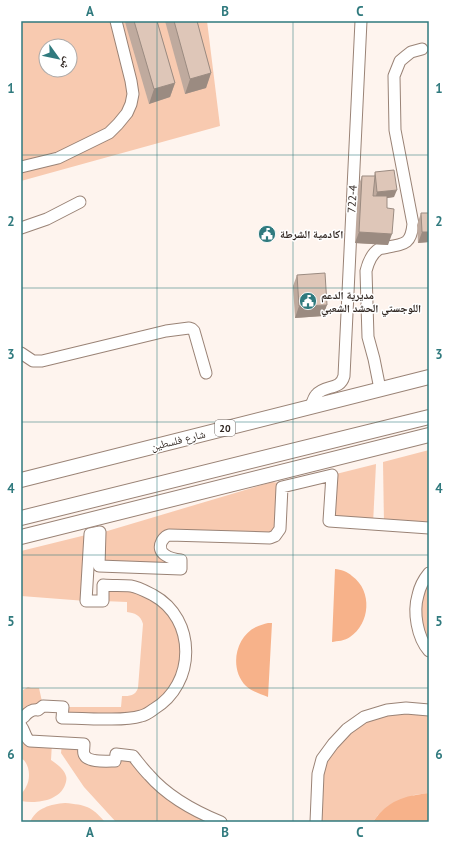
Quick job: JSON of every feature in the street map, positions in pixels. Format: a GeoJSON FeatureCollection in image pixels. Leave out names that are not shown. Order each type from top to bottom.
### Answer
{"type":"FeatureCollection","features":[{"type":"Feature","properties":{"kind":"main road","name":"شارع فلسطين"},"geometry":{"type":"LineString","coordinates":[[21,480],[429,377]]}},
{"type":"Feature","properties":{"kind":"main road"},"geometry":{"type":"LineString","coordinates":[[21,518],[429,417]]}},
{"type":"Feature","properties":{"kind":"main road"},"geometry":{"type":"LineString","coordinates":[[21,537],[429,435]]}},
{"type":"Feature","properties":{"kind":"main road"},"geometry":{"type":"LineString","coordinates":[[320,462],[332,452],[345,437]]}},
{"type":"Feature","properties":{"kind":"main road"},"geometry":{"type":"LineString","coordinates":[[261,458],[277,465],[293,469]]}},
{"type":"Feature","properties":{"kind":"street"},"geometry":{"type":"LineString","coordinates":[[21,166],[58,158],[109,134],[127,113],[133,94],[116,21]]}},
{"type":"Feature","properties":{"kind":"street","name":"722-4"},"geometry":{"type":"LineString","coordinates":[[311,406],[316,395],[323,390],[340,384],[343,381],[344,376],[361,21]]}},
{"type":"Feature","properties":{"kind":"street"},"geometry":{"type":"LineString","coordinates":[[380,389],[368,337],[366,271],[368,261],[379,249],[403,245],[412,234],[413,224],[395,130],[394,76],[400,61],[411,52],[422,49]]}},
{"type":"Feature","properties":{"kind":"street"},"geometry":{"type":"LineString","coordinates":[[21,228],[47,219],[80,202]]}},
{"type":"Feature","properties":{"kind":"street"},"geometry":{"type":"LineString","coordinates":[[21,353],[33,361],[42,361],[166,331],[189,328],[194,331],[206,373]]}},
{"type":"Feature","properties":{"kind":"street"},"geometry":{"type":"LineString","coordinates":[[21,720],[22,717],[30,711],[38,710],[43,706],[63,707],[62,718],[124,719],[141,716],[165,702],[177,685],[184,669],[186,652],[180,624],[161,600],[132,586],[103,585],[103,601],[86,601],[90,534],[100,532],[99,566],[181,570],[181,560],[175,560],[161,552],[160,544],[165,536],[270,538],[275,536],[280,529],[282,487],[332,474],[328,521],[429,528]]}},
{"type":"Feature","properties":{"kind":"street"},"geometry":{"type":"LineString","coordinates":[[429,572],[421,586],[416,604],[418,629],[426,648],[429,651]]}},
{"type":"Feature","properties":{"kind":"street"},"geometry":{"type":"LineString","coordinates":[[316,822],[318,774],[322,759],[332,744],[347,729],[364,717],[387,710],[406,708],[429,710]]}},
{"type":"Feature","properties":{"kind":"street"},"geometry":{"type":"LineString","coordinates":[[21,726],[27,739],[30,741],[84,744],[85,757],[92,760],[115,761],[116,754],[133,756],[149,775],[172,796],[194,810],[221,822]]}},
{"type":"Feature","properties":{"kind":"shaded area"},"geometry":{"type":"Polygon","coordinates":[[[21,21],[207,21],[220,126],[21,181],[21,21]]]}},
{"type":"Feature","properties":{"kind":"shaded area"},"geometry":{"type":"Polygon","coordinates":[[[429,450],[429,528],[384,524],[383,462],[429,450]]]}},
{"type":"Feature","properties":{"kind":"shaded area"},"geometry":{"type":"Polygon","coordinates":[[[376,464],[373,524],[329,521],[332,475],[376,464]]]}},
{"type":"Feature","properties":{"kind":"shaded area"},"geometry":{"type":"Polygon","coordinates":[[[272,482],[280,483],[278,533],[169,535],[160,544],[181,569],[99,566],[104,532],[272,482]]]}},
{"type":"Feature","properties":{"kind":"shaded area"},"geometry":{"type":"Polygon","coordinates":[[[90,534],[86,601],[21,596],[21,551],[90,534]]]}},
{"type":"Feature","properties":{"kind":"shaded area"},"geometry":{"type":"Polygon","coordinates":[[[335,569],[347,572],[359,582],[366,598],[366,607],[362,624],[357,631],[346,639],[332,642],[335,569]]]}},
{"type":"Feature","properties":{"kind":"shaded area"},"geometry":{"type":"Polygon","coordinates":[[[429,573],[429,651],[422,638],[421,586],[429,573]]]}},
{"type":"Feature","properties":{"kind":"shaded area"},"geometry":{"type":"Polygon","coordinates":[[[103,585],[153,595],[180,624],[184,669],[150,712],[62,718],[63,707],[121,707],[122,696],[132,695],[138,688],[143,624],[141,618],[127,612],[127,602],[103,601],[103,585]]]}},
{"type":"Feature","properties":{"kind":"shaded area"},"geometry":{"type":"Polygon","coordinates":[[[272,623],[268,697],[246,686],[237,671],[236,662],[239,646],[243,638],[256,627],[272,623]]]}},
{"type":"Feature","properties":{"kind":"shaded area"},"geometry":{"type":"Polygon","coordinates":[[[28,687],[39,688],[43,706],[22,717],[23,690],[28,687]]]}},
{"type":"Feature","properties":{"kind":"shaded area"},"geometry":{"type":"Polygon","coordinates":[[[429,710],[429,793],[414,795],[378,815],[373,822],[316,822],[322,759],[364,717],[429,710]]]}},
{"type":"Feature","properties":{"kind":"shaded area"},"geometry":{"type":"Polygon","coordinates":[[[21,726],[26,736],[52,743],[51,760],[65,773],[65,785],[58,795],[52,798],[33,802],[21,801],[21,795],[28,784],[29,771],[24,760],[21,758],[21,726]]]}},
{"type":"Feature","properties":{"kind":"shaded area"},"geometry":{"type":"Polygon","coordinates":[[[62,743],[84,744],[85,757],[133,756],[149,775],[221,822],[116,822],[84,787],[61,753],[62,743]]]}},
{"type":"Feature","properties":{"kind":"shaded area"},"geometry":{"type":"Polygon","coordinates":[[[429,793],[429,822],[373,822],[385,809],[397,800],[429,793]]]}},
{"type":"Feature","properties":{"kind":"shaded area"},"geometry":{"type":"Polygon","coordinates":[[[65,803],[88,807],[105,822],[30,822],[40,810],[54,804],[65,803]]]}},
{"type":"Feature","properties":{"kind":"building"},"geometry":{"type":"Polygon","coordinates":[[[134,21],[157,21],[175,83],[154,89],[134,21]]]}},
{"type":"Feature","properties":{"kind":"building"},"geometry":{"type":"Polygon","coordinates":[[[174,21],[197,21],[211,73],[190,79],[174,21]]]}},
{"type":"Feature","properties":{"kind":"building"},"geometry":{"type":"Polygon","coordinates":[[[394,170],[397,190],[377,192],[375,172],[394,170]]]}},
{"type":"Feature","properties":{"kind":"building"},"geometry":{"type":"Polygon","coordinates":[[[362,176],[375,176],[373,196],[387,196],[387,208],[394,209],[392,234],[359,232],[362,176]]]}},
{"type":"Feature","properties":{"kind":"building"},"geometry":{"type":"Polygon","coordinates":[[[421,213],[429,213],[429,232],[422,232],[421,213]]]}},
{"type":"Feature","properties":{"kind":"building"},"geometry":{"type":"Polygon","coordinates":[[[325,273],[327,305],[299,306],[297,275],[325,273]]]}},
{"type":"Feature","properties":{"kind":"place","name":"اكادمية الشرطة"},"geometry":{"type":"Point","coordinates":[267,234]}},
{"type":"Feature","properties":{"kind":"place","name":"مديرية الدعم اللوجستي الحشد الشعبي"},"geometry":{"type":"Point","coordinates":[308,301]}}]}
